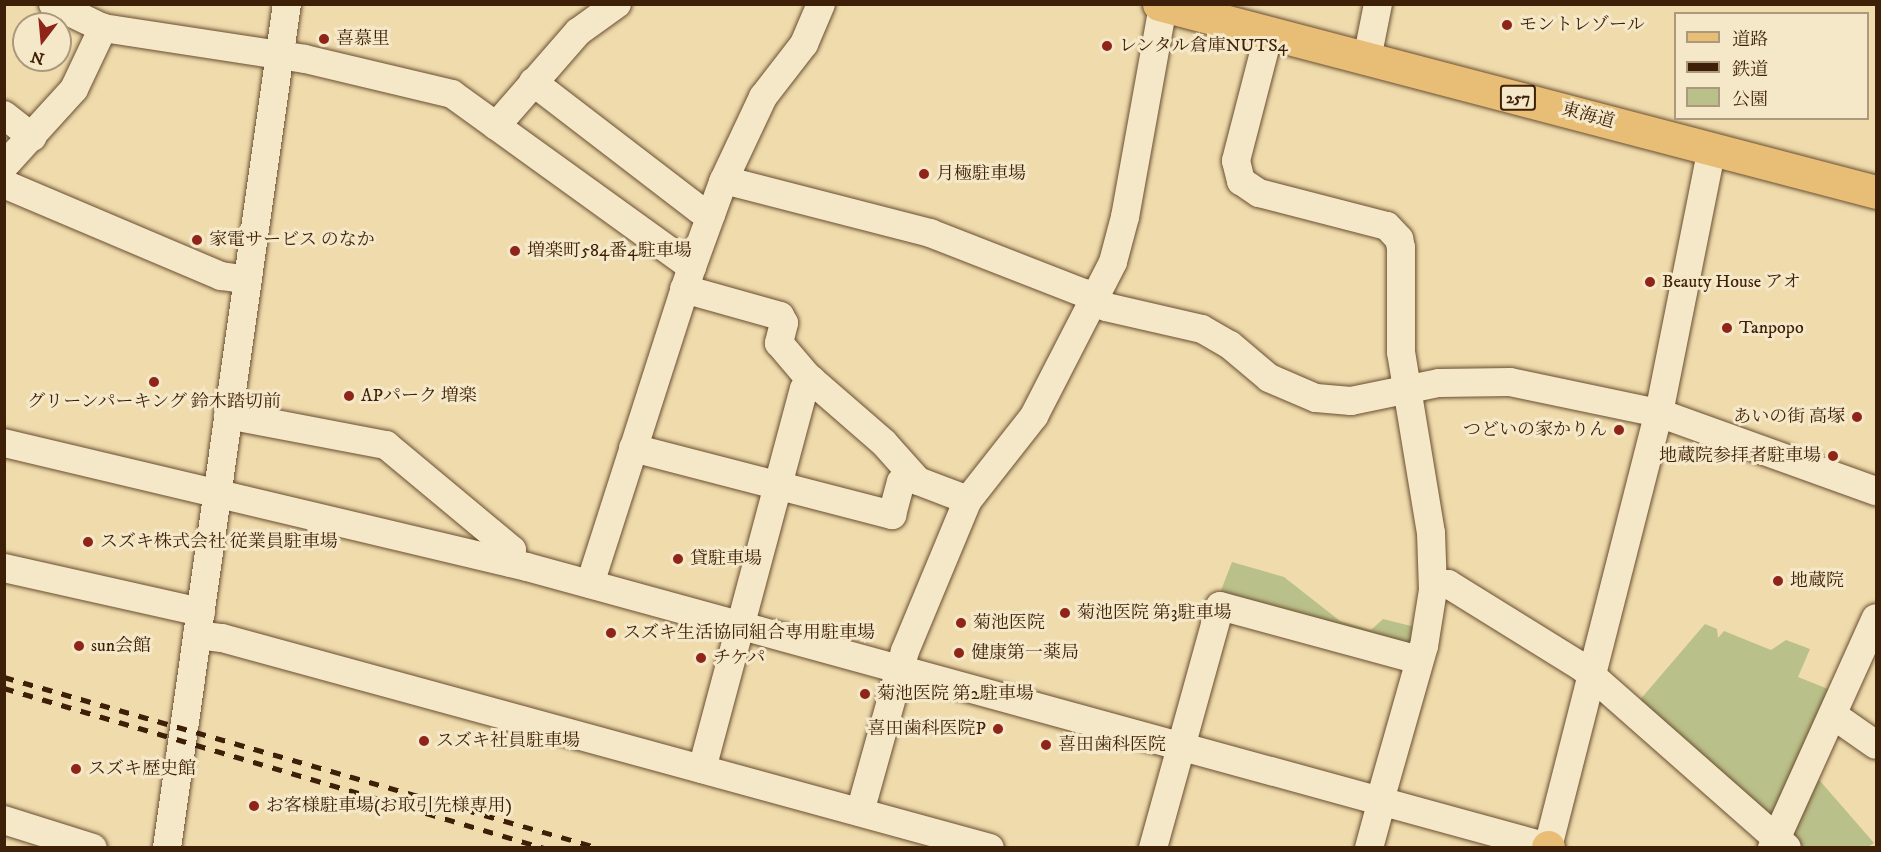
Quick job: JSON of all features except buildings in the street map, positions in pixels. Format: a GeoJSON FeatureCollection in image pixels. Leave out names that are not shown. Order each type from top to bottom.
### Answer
{"type":"FeatureCollection","features":[{"type":"Feature","properties":{"kind":"highway","name":"東海道"},"geometry":{"type":"LineString","coordinates":[[1161,5],[1876,192]]}},
{"type":"Feature","properties":{"kind":"street"},"geometry":{"type":"LineString","coordinates":[[167,848],[287,4]]}},
{"type":"Feature","properties":{"kind":"street"},"geometry":{"type":"LineString","coordinates":[[496,126],[578,32],[617,4]]}},
{"type":"Feature","properties":{"kind":"street"},"geometry":{"type":"LineString","coordinates":[[590,585],[688,278],[724,180],[763,97],[804,44],[820,4]]}},
{"type":"Feature","properties":{"kind":"street"},"geometry":{"type":"LineString","coordinates":[[1367,59],[1378,4]]}},
{"type":"Feature","properties":{"kind":"street"},"geometry":{"type":"LineString","coordinates":[[860,812],[900,669],[968,500],[1034,416],[1095,300],[1120,240],[1161,5]]}},
{"type":"Feature","properties":{"kind":"street"},"geometry":{"type":"LineString","coordinates":[[64,7],[103,28],[280,54],[452,94],[496,126],[688,278],[780,316],[784,323],[779,343],[812,380],[884,443],[909,473],[929,487],[968,500]]}},
{"type":"Feature","properties":{"kind":"street"},"geometry":{"type":"LineString","coordinates":[[4,166],[74,90],[103,28]]}},
{"type":"Feature","properties":{"kind":"street"},"geometry":{"type":"LineString","coordinates":[[1269,33],[1236,172],[1249,189],[1258,193],[1378,223],[1394,231],[1401,248],[1401,352],[1431,533],[1433,584],[1419,660],[1369,848]]}},
{"type":"Feature","properties":{"kind":"street"},"geometry":{"type":"LineString","coordinates":[[533,82],[700,210],[711,214]]}},
{"type":"Feature","properties":{"kind":"street"},"geometry":{"type":"LineString","coordinates":[[4,115],[32,137]]}},
{"type":"Feature","properties":{"kind":"street"},"geometry":{"type":"LineString","coordinates":[[4,443],[509,563],[1381,800],[1548,848],[1659,413],[1712,148]]}},
{"type":"Feature","properties":{"kind":"street"},"geometry":{"type":"LineString","coordinates":[[724,180],[956,242],[1095,300],[1106,307],[1202,329],[1230,345],[1269,378],[1305,395],[1351,401],[1407,389],[1462,381],[1510,382],[1659,413],[1876,491]]}},
{"type":"Feature","properties":{"kind":"street"},"geometry":{"type":"LineString","coordinates":[[4,184],[221,276],[248,280]]}},
{"type":"Feature","properties":{"kind":"street"},"geometry":{"type":"LineString","coordinates":[[702,769],[804,389],[812,380]]}},
{"type":"Feature","properties":{"kind":"street"},"geometry":{"type":"LineString","coordinates":[[228,415],[387,445],[512,550],[509,563]]}},
{"type":"Feature","properties":{"kind":"street"},"geometry":{"type":"LineString","coordinates":[[633,448],[892,515],[901,482],[909,473]]}},
{"type":"Feature","properties":{"kind":"street"},"geometry":{"type":"LineString","coordinates":[[4,568],[199,623],[222,638],[990,848]]}},
{"type":"Feature","properties":{"kind":"street"},"geometry":{"type":"LineString","coordinates":[[1433,584],[1448,585],[1593,677],[1779,844],[1876,618]]}},
{"type":"Feature","properties":{"kind":"street"},"geometry":{"type":"LineString","coordinates":[[1154,848],[1220,606],[1419,660]]}},
{"type":"Feature","properties":{"kind":"street"},"geometry":{"type":"LineString","coordinates":[[1833,715],[1876,745]]}},
{"type":"Feature","properties":{"kind":"street"},"geometry":{"type":"LineString","coordinates":[[4,820],[93,848]]}},
{"type":"Feature","properties":{"kind":"green space"},"geometry":{"type":"Polygon","coordinates":[[[1232,562],[1284,577],[1340,621],[1371,630],[1383,619],[1415,627],[1415,648],[1220,593],[1232,562]]]}},
{"type":"Feature","properties":{"kind":"green space"},"geometry":{"type":"Polygon","coordinates":[[[1705,624],[1717,629],[1718,638],[1724,631],[1771,650],[1786,640],[1810,649],[1798,677],[1828,689],[1836,680],[1771,819],[1639,701],[1705,624]]]}},
{"type":"Feature","properties":{"kind":"green space"},"geometry":{"type":"Polygon","coordinates":[[[1814,774],[1874,843],[1868,847],[1796,847],[1788,839],[1814,774]]]}},
{"type":"Feature","properties":{"kind":"railway"},"geometry":{"type":"LineString","coordinates":[[4,677],[599,848]]}},
{"type":"Feature","properties":{"kind":"railway"},"geometry":{"type":"LineString","coordinates":[[4,688],[544,848]]}},
{"type":"Feature","properties":{"kind":"place","name":"モントレゾール"},"geometry":{"type":"Point","coordinates":[1507,25]}},
{"type":"Feature","properties":{"kind":"place","name":"喜慕里"},"geometry":{"type":"Point","coordinates":[324,39]}},
{"type":"Feature","properties":{"kind":"place","name":"レンタル倉庫NUTS4"},"geometry":{"type":"Point","coordinates":[1107,46]}},
{"type":"Feature","properties":{"kind":"place","name":"月極駐車場"},"geometry":{"type":"Point","coordinates":[924,174]}},
{"type":"Feature","properties":{"kind":"place","name":"家電サービス のなか"},"geometry":{"type":"Point","coordinates":[197,240]}},
{"type":"Feature","properties":{"kind":"place","name":"増楽町584番4駐車場"},"geometry":{"type":"Point","coordinates":[515,251]}},
{"type":"Feature","properties":{"kind":"place","name":"Beauty House アオ"},"geometry":{"type":"Point","coordinates":[1650,282]}},
{"type":"Feature","properties":{"kind":"place","name":"Tanpopo"},"geometry":{"type":"Point","coordinates":[1727,328]}},
{"type":"Feature","properties":{"kind":"place","name":"グリーンパーキング 鈴木踏切前"},"geometry":{"type":"Point","coordinates":[154,382]}},
{"type":"Feature","properties":{"kind":"place","name":"APパーク 増楽"},"geometry":{"type":"Point","coordinates":[349,396]}},
{"type":"Feature","properties":{"kind":"place","name":"あいの街 高塚"},"geometry":{"type":"Point","coordinates":[1857,417]}},
{"type":"Feature","properties":{"kind":"place","name":"つどいの家かりん"},"geometry":{"type":"Point","coordinates":[1619,430]}},
{"type":"Feature","properties":{"kind":"place","name":"地蔵院参拝者駐車場"},"geometry":{"type":"Point","coordinates":[1833,456]}},
{"type":"Feature","properties":{"kind":"place","name":"スズキ株式会社 従業員駐車場"},"geometry":{"type":"Point","coordinates":[88,542]}},
{"type":"Feature","properties":{"kind":"place","name":"貸駐車場"},"geometry":{"type":"Point","coordinates":[678,559]}},
{"type":"Feature","properties":{"kind":"place","name":"地蔵院"},"geometry":{"type":"Point","coordinates":[1778,581]}},
{"type":"Feature","properties":{"kind":"place","name":"菊池医院 第3駐車場"},"geometry":{"type":"Point","coordinates":[1065,613]}},
{"type":"Feature","properties":{"kind":"place","name":"菊池医院"},"geometry":{"type":"Point","coordinates":[961,623]}},
{"type":"Feature","properties":{"kind":"place","name":"スズキ生活協同組合専用駐車場"},"geometry":{"type":"Point","coordinates":[611,633]}},
{"type":"Feature","properties":{"kind":"place","name":"sun会館"},"geometry":{"type":"Point","coordinates":[79,646]}},
{"type":"Feature","properties":{"kind":"place","name":"健康第一薬局"},"geometry":{"type":"Point","coordinates":[959,653]}},
{"type":"Feature","properties":{"kind":"place","name":"チケパ"},"geometry":{"type":"Point","coordinates":[701,658]}},
{"type":"Feature","properties":{"kind":"place","name":"菊池医院 第2駐車場"},"geometry":{"type":"Point","coordinates":[865,694]}},
{"type":"Feature","properties":{"kind":"place","name":"喜田歯科医院P"},"geometry":{"type":"Point","coordinates":[998,729]}},
{"type":"Feature","properties":{"kind":"place","name":"スズキ社員駐車場"},"geometry":{"type":"Point","coordinates":[424,741]}},
{"type":"Feature","properties":{"kind":"place","name":"喜田歯科医院"},"geometry":{"type":"Point","coordinates":[1046,745]}},
{"type":"Feature","properties":{"kind":"place","name":"スズキ歴史館"},"geometry":{"type":"Point","coordinates":[76,769]}},
{"type":"Feature","properties":{"kind":"place","name":"お客様駐車場(お取引先様専用)"},"geometry":{"type":"Point","coordinates":[254,806]}}]}
